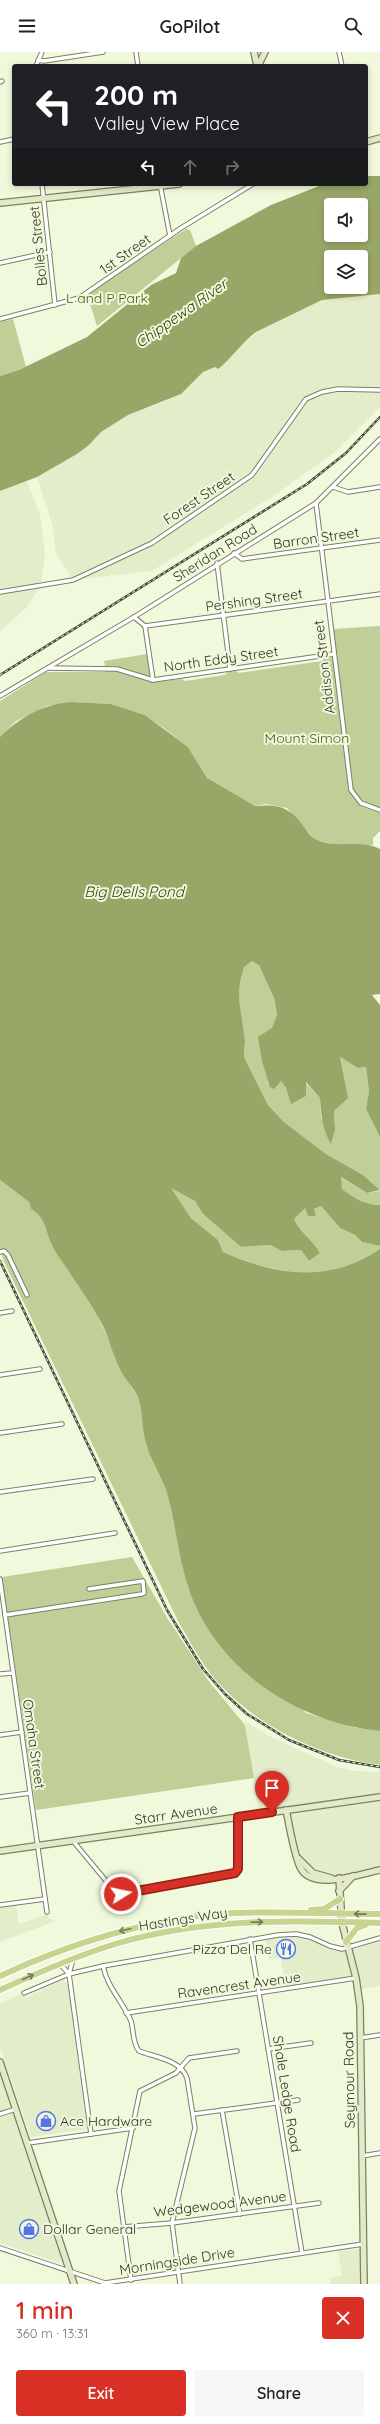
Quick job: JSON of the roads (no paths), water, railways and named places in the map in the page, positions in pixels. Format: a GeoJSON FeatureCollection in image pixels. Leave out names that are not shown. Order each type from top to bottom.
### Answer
{"type":"FeatureCollection","features":[{"type":"Feature","properties":{"kind":"main road"},"geometry":{"type":"LineString","coordinates":[[281,1913],[324,1909],[340,1899]]}},
{"type":"Feature","properties":{"kind":"main road","name":"Hastings Way"},"geometry":{"type":"LineString","coordinates":[[0,1976],[61,1950],[146,1925],[216,1915],[281,1913],[380,1914]]}},
{"type":"Feature","properties":{"kind":"main road","name":"Hastings Way"},"geometry":{"type":"LineString","coordinates":[[0,1990],[73,1958],[130,1940],[200,1927],[256,1922],[377,1923]]}},
{"type":"Feature","properties":{"kind":"main road"},"geometry":{"type":"LineString","coordinates":[[347,1945],[357,1928],[377,1923]]}},
{"type":"Feature","properties":{"kind":"street"},"geometry":{"type":"LineString","coordinates":[[37,64],[42,52]]}},
{"type":"Feature","properties":{"kind":"street"},"geometry":{"type":"LineString","coordinates":[[38,60],[44,61],[104,52]]}},
{"type":"Feature","properties":{"kind":"street"},"geometry":{"type":"LineString","coordinates":[[136,52],[138,64]]}},
{"type":"Feature","properties":{"kind":"street"},"geometry":{"type":"LineString","coordinates":[[254,52],[257,64]]}},
{"type":"Feature","properties":{"kind":"street"},"geometry":{"type":"LineString","coordinates":[[258,64],[265,52]]}},
{"type":"Feature","properties":{"kind":"street"},"geometry":{"type":"LineString","coordinates":[[339,52],[342,64]]}},
{"type":"Feature","properties":{"kind":"street"},"geometry":{"type":"LineString","coordinates":[[368,141],[380,138]]}},
{"type":"Feature","properties":{"kind":"street"},"geometry":{"type":"LineString","coordinates":[[0,142],[12,139]]}},
{"type":"Feature","properties":{"kind":"street","name":"Bolles Street"},"geometry":{"type":"LineString","coordinates":[[42,186],[55,305]]}},
{"type":"Feature","properties":{"kind":"street"},"geometry":{"type":"LineString","coordinates":[[0,203],[144,186]]}},
{"type":"Feature","properties":{"kind":"street"},"geometry":{"type":"LineString","coordinates":[[161,186],[170,236]]}},
{"type":"Feature","properties":{"kind":"street","name":"1st Street"},"geometry":{"type":"LineString","coordinates":[[0,319],[55,305],[85,295],[170,236],[250,186]]}},
{"type":"Feature","properties":{"kind":"street"},"geometry":{"type":"LineString","coordinates":[[0,263],[50,252]]}},
{"type":"Feature","properties":{"kind":"street","name":"Forest Street"},"geometry":{"type":"LineString","coordinates":[[0,592],[73,580],[152,543],[252,475],[306,399],[322,392],[338,389],[380,390]]}},
{"type":"Feature","properties":{"kind":"street","name":"Sheridan Road"},"geometry":{"type":"LineString","coordinates":[[47,668],[134,617],[316,503],[334,487],[380,438]]}},
{"type":"Feature","properties":{"kind":"street"},"geometry":{"type":"LineString","coordinates":[[334,487],[348,492],[380,488]]}},
{"type":"Feature","properties":{"kind":"street","name":"Addison Street"},"geometry":{"type":"LineString","coordinates":[[316,503],[351,790],[360,803],[380,810]]}},
{"type":"Feature","properties":{"kind":"street","name":"Barron Street"},"geometry":{"type":"LineString","coordinates":[[234,553],[242,559],[380,540]]}},
{"type":"Feature","properties":{"kind":"street"},"geometry":{"type":"LineString","coordinates":[[217,564],[230,669]]}},
{"type":"Feature","properties":{"kind":"street","name":"Pershing Street"},"geometry":{"type":"LineString","coordinates":[[145,626],[380,594]]}},
{"type":"Feature","properties":{"kind":"street"},"geometry":{"type":"LineString","coordinates":[[134,617],[145,626],[153,680]]}},
{"type":"Feature","properties":{"kind":"street","name":"North Eddy Street"},"geometry":{"type":"LineString","coordinates":[[47,668],[117,669],[136,673],[153,680],[334,654]]}},
{"type":"Feature","properties":{"kind":"street"},"geometry":{"type":"LineString","coordinates":[[0,696],[47,668]]}},
{"type":"Feature","properties":{"kind":"street"},"geometry":{"type":"LineString","coordinates":[[0,1252],[4,1251],[8,1255],[27,1295]]}},
{"type":"Feature","properties":{"kind":"street"},"geometry":{"type":"LineString","coordinates":[[0,1313],[12,1311]]}},
{"type":"Feature","properties":{"kind":"street"},"geometry":{"type":"LineString","coordinates":[[0,1374],[40,1369]]}},
{"type":"Feature","properties":{"kind":"street"},"geometry":{"type":"LineString","coordinates":[[0,1433],[62,1424]]}},
{"type":"Feature","properties":{"kind":"street"},"geometry":{"type":"LineString","coordinates":[[0,1492],[93,1478]]}},
{"type":"Feature","properties":{"kind":"street"},"geometry":{"type":"LineString","coordinates":[[0,1551],[115,1533]]}},
{"type":"Feature","properties":{"kind":"street","name":"Omaha Street"},"geometry":{"type":"LineString","coordinates":[[0,1579],[47,1912]]}},
{"type":"Feature","properties":{"kind":"street"},"geometry":{"type":"LineString","coordinates":[[0,1612],[5,1613],[142,1594],[144,1592],[144,1583],[143,1581],[89,1589]]}},
{"type":"Feature","properties":{"kind":"street"},"geometry":{"type":"LineString","coordinates":[[0,1674],[13,1672]]}},
{"type":"Feature","properties":{"kind":"street"},"geometry":{"type":"LineString","coordinates":[[0,1735],[22,1732]]}},
{"type":"Feature","properties":{"kind":"street"},"geometry":{"type":"LineString","coordinates":[[0,1797],[30,1793]]}},
{"type":"Feature","properties":{"kind":"street","name":"Starr Avenue"},"geometry":{"type":"LineString","coordinates":[[0,1851],[380,1797]]}},
{"type":"Feature","properties":{"kind":"street"},"geometry":{"type":"LineString","coordinates":[[286,1810],[298,1858],[316,1874],[339,1878],[380,1870]]}},
{"type":"Feature","properties":{"kind":"street"},"geometry":{"type":"LineString","coordinates":[[73,1841],[117,1894],[237,1872],[238,1817]]}},
{"type":"Feature","properties":{"kind":"street"},"geometry":{"type":"LineString","coordinates":[[339,1891],[355,1875]]}},
{"type":"Feature","properties":{"kind":"street","name":"Seymour Road"},"geometry":{"type":"LineString","coordinates":[[339,1878],[342,1923],[356,1978],[360,2038],[364,2284]]}},
{"type":"Feature","properties":{"kind":"street"},"geometry":{"type":"LineString","coordinates":[[0,1905],[45,1899]]}},
{"type":"Feature","properties":{"kind":"street"},"geometry":{"type":"LineString","coordinates":[[24,1993],[69,1974],[103,1966],[250,1939],[296,1934],[310,1936],[334,1947],[380,1938]]}},
{"type":"Feature","properties":{"kind":"street","name":"Shale Ledge Road"},"geometry":{"type":"LineString","coordinates":[[250,1939],[302,2253]]}},
{"type":"Feature","properties":{"kind":"street"},"geometry":{"type":"LineString","coordinates":[[73,1958],[69,1974],[91,2134]]}},
{"type":"Feature","properties":{"kind":"street"},"geometry":{"type":"LineString","coordinates":[[55,1965],[62,1966],[69,1974]]}},
{"type":"Feature","properties":{"kind":"street"},"geometry":{"type":"LineString","coordinates":[[103,1966],[106,1979],[131,2022],[135,2046],[139,2051],[181,2067],[186,2078],[194,2114],[195,2132],[172,2223],[180,2284]]}},
{"type":"Feature","properties":{"kind":"street","name":"Ravencrest Avenue"},"geometry":{"type":"LineString","coordinates":[[126,2012],[356,1978]]}},
{"type":"Feature","properties":{"kind":"street"},"geometry":{"type":"LineString","coordinates":[[360,2038],[380,2035]]}},
{"type":"Feature","properties":{"kind":"street"},"geometry":{"type":"LineString","coordinates":[[268,2049],[312,2043]]}},
{"type":"Feature","properties":{"kind":"street"},"geometry":{"type":"LineString","coordinates":[[131,2280],[119,2191],[140,2091],[172,2076],[189,2058],[237,2051]]}},
{"type":"Feature","properties":{"kind":"street"},"geometry":{"type":"LineString","coordinates":[[0,2062],[28,2142],[74,2284]]}},
{"type":"Feature","properties":{"kind":"street"},"geometry":{"type":"LineString","coordinates":[[194,2114],[298,2100]]}},
{"type":"Feature","properties":{"kind":"street"},"geometry":{"type":"LineString","coordinates":[[0,2114],[16,2109]]}},
{"type":"Feature","properties":{"kind":"street"},"geometry":{"type":"LineString","coordinates":[[222,2110],[240,2214]]}},
{"type":"Feature","properties":{"kind":"street"},"geometry":{"type":"LineString","coordinates":[[28,2142],[133,2128]]}},
{"type":"Feature","properties":{"kind":"street"},"geometry":{"type":"LineString","coordinates":[[362,2156],[380,2153]]}},
{"type":"Feature","properties":{"kind":"street","name":"Wedgewood Avenue"},"geometry":{"type":"LineString","coordinates":[[123,2227],[172,2223],[319,2203]]}},
{"type":"Feature","properties":{"kind":"street","name":"Morningside Drive"},"geometry":{"type":"LineString","coordinates":[[0,2248],[98,2283],[179,2273],[363,2244]]}},
{"type":"Feature","properties":{"kind":"water","name":"Chippewa River"},"geometry":{"type":"Polygon","coordinates":[[[368,176],[380,176],[380,294],[322,300],[256,332],[246,340],[218,369],[215,367],[203,372],[181,394],[128,415],[101,432],[89,445],[77,454],[37,477],[0,491],[0,376],[21,369],[87,337],[151,285],[176,273],[181,258],[196,246],[271,205],[319,186],[368,186],[368,176]]]}},
{"type":"Feature","properties":{"kind":"water","name":"Big Dells Pond"},"geometry":{"type":"Polygon","coordinates":[[[72,702],[111,704],[145,715],[188,747],[207,778],[255,806],[270,805],[288,811],[299,820],[311,836],[325,843],[357,844],[372,846],[380,849],[380,994],[372,995],[380,1005],[380,1137],[366,1109],[369,1091],[366,1067],[358,1068],[340,1057],[348,1098],[334,1111],[335,1129],[331,1144],[324,1127],[320,1098],[306,1082],[306,1096],[291,1104],[286,1088],[281,1081],[274,1089],[270,1087],[262,1061],[258,1037],[272,1028],[277,1015],[274,998],[259,965],[252,961],[244,967],[240,982],[239,998],[245,1040],[244,1057],[268,1105],[284,1122],[326,1154],[363,1175],[380,1190],[367,1193],[341,1177],[342,1189],[346,1192],[365,1202],[380,1205],[380,1246],[362,1242],[355,1235],[340,1228],[321,1206],[314,1209],[316,1216],[308,1216],[305,1208],[294,1219],[299,1228],[320,1253],[309,1261],[301,1250],[282,1251],[270,1245],[241,1247],[203,1214],[195,1201],[171,1188],[191,1218],[218,1240],[223,1252],[263,1266],[302,1272],[321,1271],[341,1267],[360,1260],[380,1249],[380,1731],[351,1726],[322,1718],[295,1706],[269,1691],[245,1672],[224,1651],[207,1627],[193,1600],[184,1574],[167,1493],[145,1441],[138,1396],[123,1375],[104,1328],[54,1248],[40,1216],[31,1209],[29,1202],[0,1180],[0,737],[16,723],[33,713],[61,703],[72,702]]]}},
{"type":"Feature","properties":{"kind":"railway"},"geometry":{"type":"LineString","coordinates":[[0,675],[307,484],[346,453],[380,417]]}},
{"type":"Feature","properties":{"kind":"railway"},"geometry":{"type":"LineString","coordinates":[[0,1261],[167,1610],[203,1669],[225,1694],[247,1714],[289,1740],[339,1760],[380,1767]]}},
{"type":"Feature","properties":{"kind":"place","name":"Pizza Del Re"},"geometry":{"type":"Point","coordinates":[286,1949]}},
{"type":"Feature","properties":{"kind":"place","name":"Ace Hardware"},"geometry":{"type":"Point","coordinates":[46,2121]}},
{"type":"Feature","properties":{"kind":"place","name":"Dollar General"},"geometry":{"type":"Point","coordinates":[29,2229]}},
{"type":"Feature","properties":{"kind":"park label","name":"L and P Park"},"geometry":{"type":"Point","coordinates":[107,298]}},
{"type":"Feature","properties":{"kind":"park label","name":"Mount Simon"},"geometry":{"type":"Point","coordinates":[307,738]}}]}
